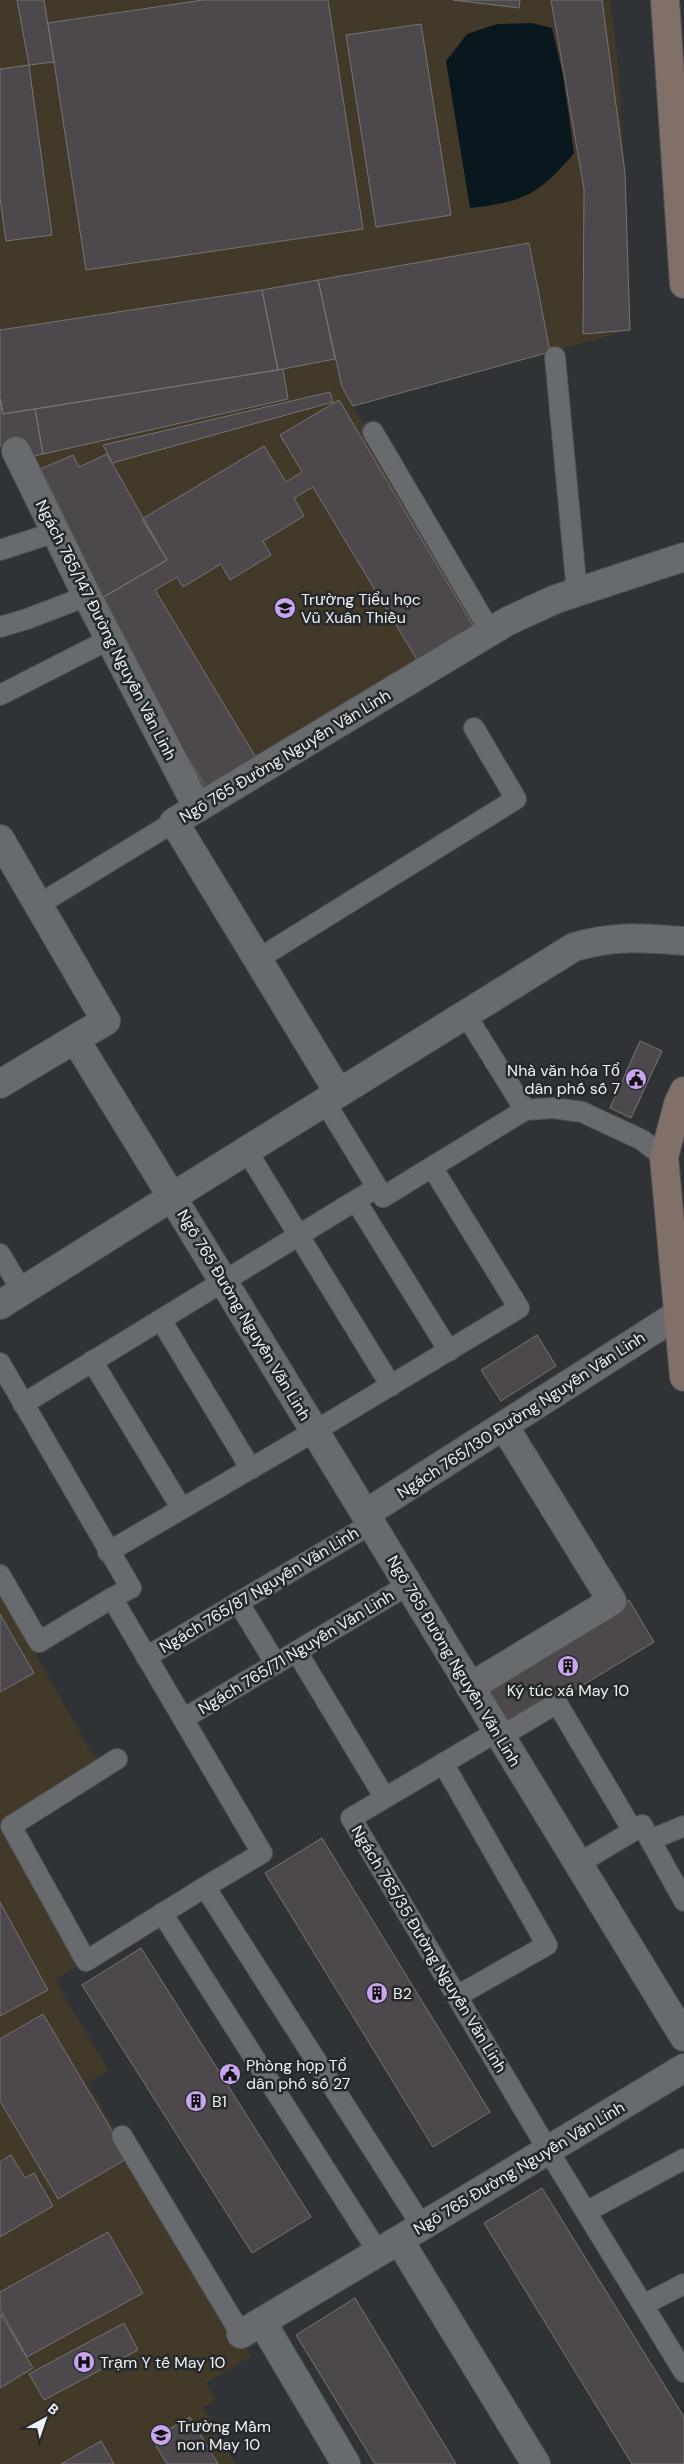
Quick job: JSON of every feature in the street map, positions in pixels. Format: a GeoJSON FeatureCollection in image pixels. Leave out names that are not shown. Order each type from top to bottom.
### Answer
{"type":"FeatureCollection","features":[{"type":"Feature","properties":{"kind":"street"},"geometry":{"type":"LineString","coordinates":[[665,0],[684,284]]}},
{"type":"Feature","properties":{"kind":"street","name":"Ngách 765/147 Đường Nguyễn Văn Linh"},"geometry":{"type":"LineString","coordinates":[[8,452],[56,532],[87,596],[198,808]]}},
{"type":"Feature","properties":{"kind":"street","name":"Ngõ 765 Đường Nguyễn Văn Linh"},"geometry":{"type":"LineString","coordinates":[[684,558],[533,609],[490,631],[174,822],[258,958],[332,1097],[172,1198],[684,2037]]}},
{"type":"Feature","properties":{"kind":"street"},"geometry":{"type":"LineString","coordinates":[[0,839],[106,1021],[0,1084]]}},
{"type":"Feature","properties":{"kind":"street"},"geometry":{"type":"LineString","coordinates":[[332,1097],[574,947],[603,939],[641,938],[684,941]]}},
{"type":"Feature","properties":{"kind":"street"},"geometry":{"type":"LineString","coordinates":[[11,1298],[172,1198],[75,1039]]}},
{"type":"Feature","properties":{"kind":"street"},"geometry":{"type":"LineString","coordinates":[[684,1091],[678,1104],[664,1157],[684,1377]]}},
{"type":"Feature","properties":{"kind":"street","name":"Ngách 765/130 Đường Nguyễn Văn Linh"},"geometry":{"type":"LineString","coordinates":[[368,1519],[504,1426],[677,1315]]}},
{"type":"Feature","properties":{"kind":"street"},"geometry":{"type":"LineString","coordinates":[[470,1688],[612,1601],[504,1426]]}},
{"type":"Feature","properties":{"kind":"street","name":"Ngõ 765 Đường Nguyễn Văn Linh"},"geometry":{"type":"LineString","coordinates":[[536,2464],[399,2239],[684,2068]]}},
{"type":"Feature","properties":{"kind":"street"},"geometry":{"type":"LineString","coordinates":[[346,2464],[251,2328],[399,2239]]}},
{"type":"Feature","properties":{"kind":"lane"},"geometry":{"type":"LineString","coordinates":[[555,357],[577,593]]}},
{"type":"Feature","properties":{"kind":"lane"},"geometry":{"type":"LineString","coordinates":[[374,432],[490,631]]}},
{"type":"Feature","properties":{"kind":"lane"},"geometry":{"type":"LineString","coordinates":[[0,550],[56,532]]}},
{"type":"Feature","properties":{"kind":"lane"},"geometry":{"type":"LineString","coordinates":[[0,627],[27,619],[87,596]]}},
{"type":"Feature","properties":{"kind":"lane"},"geometry":{"type":"LineString","coordinates":[[0,695],[110,639]]}},
{"type":"Feature","properties":{"kind":"lane"},"geometry":{"type":"LineString","coordinates":[[258,958],[516,799],[474,728]]}},
{"type":"Feature","properties":{"kind":"lane"},"geometry":{"type":"LineString","coordinates":[[38,905],[174,822]]}},
{"type":"Feature","properties":{"kind":"lane"},"geometry":{"type":"LineString","coordinates":[[466,1015],[525,1110]]}},
{"type":"Feature","properties":{"kind":"lane"},"geometry":{"type":"LineString","coordinates":[[332,1097],[376,1188],[383,1197],[525,1110],[553,1108],[582,1112],[642,1140],[664,1157]]}},
{"type":"Feature","properties":{"kind":"lane"},"geometry":{"type":"LineString","coordinates":[[247,1151],[390,1386]]}},
{"type":"Feature","properties":{"kind":"lane"},"geometry":{"type":"LineString","coordinates":[[108,1552],[251,1469],[519,1308],[432,1167]]}},
{"type":"Feature","properties":{"kind":"lane"},"geometry":{"type":"LineString","coordinates":[[23,1404],[376,1188]]}},
{"type":"Feature","properties":{"kind":"lane"},"geometry":{"type":"LineString","coordinates":[[356,1201],[448,1351]]}},
{"type":"Feature","properties":{"kind":"lane"},"geometry":{"type":"LineString","coordinates":[[0,1254],[11,1298]]}},
{"type":"Feature","properties":{"kind":"lane"},"geometry":{"type":"LineString","coordinates":[[161,1320],[251,1469]]}},
{"type":"Feature","properties":{"kind":"lane"},"geometry":{"type":"LineString","coordinates":[[92,1362],[182,1509]]}},
{"type":"Feature","properties":{"kind":"lane"},"geometry":{"type":"LineString","coordinates":[[0,1363],[108,1552],[131,1588],[39,1642],[0,1575]]}},
{"type":"Feature","properties":{"kind":"lane","name":"Ngách 765/87 Nguyễn Văn Linh"},"geometry":{"type":"LineString","coordinates":[[146,1657],[238,1602],[368,1519]]}},
{"type":"Feature","properties":{"kind":"lane","name":"Ngách 765/71 Nguyễn Văn Linh"},"geometry":{"type":"LineString","coordinates":[[183,1719],[408,1585]]}},
{"type":"Feature","properties":{"kind":"lane"},"geometry":{"type":"LineString","coordinates":[[112,1598],[262,1853],[86,1961],[11,1826],[117,1759]]}},
{"type":"Feature","properties":{"kind":"lane"},"geometry":{"type":"LineString","coordinates":[[238,1602],[276,1664]]}},
{"type":"Feature","properties":{"kind":"lane"},"geometry":{"type":"LineString","coordinates":[[297,1652],[385,1798]]}},
{"type":"Feature","properties":{"kind":"lane","name":"Ngách 765/35 Đường Nguyễn Văn Linh"},"geometry":{"type":"LineString","coordinates":[[642,1835],[557,1703],[443,1763],[351,1818],[548,2150],[684,2372]]}},
{"type":"Feature","properties":{"kind":"lane"},"geometry":{"type":"LineString","coordinates":[[443,1763],[547,1945],[457,1996]]}},
{"type":"Feature","properties":{"kind":"lane"},"geometry":{"type":"LineString","coordinates":[[578,1864],[642,1835],[684,1826]]}},
{"type":"Feature","properties":{"kind":"lane"},"geometry":{"type":"LineString","coordinates":[[642,1835],[684,1900]]}},
{"type":"Feature","properties":{"kind":"lane"},"geometry":{"type":"LineString","coordinates":[[205,1887],[399,2239]]}},
{"type":"Feature","properties":{"kind":"lane"},"geometry":{"type":"LineString","coordinates":[[162,1914],[399,2239]]}},
{"type":"Feature","properties":{"kind":"lane"},"geometry":{"type":"LineString","coordinates":[[122,2136],[251,2328]]}},
{"type":"Feature","properties":{"kind":"lane"},"geometry":{"type":"LineString","coordinates":[[586,2212],[684,2159]]}},
{"type":"Feature","properties":{"kind":"lane"},"geometry":{"type":"LineString","coordinates":[[643,2305],[684,2284]]}},
{"type":"Feature","properties":{"kind":"shaded area"},"geometry":{"type":"Polygon","coordinates":[[[0,0],[610,0],[618,62],[625,173],[630,330],[353,406],[486,630],[206,800],[17,445],[0,446],[0,0]]]}},
{"type":"Feature","properties":{"kind":"shaded area"},"geometry":{"type":"Polygon","coordinates":[[[532,23],[552,28],[563,75],[574,153],[550,178],[529,194],[504,203],[470,208],[446,61],[467,34],[497,24],[532,23]]]}},
{"type":"Feature","properties":{"kind":"shaded area"},"geometry":{"type":"Polygon","coordinates":[[[0,1592],[99,1766],[3,1826],[79,1964],[55,1980],[108,2070],[87,2083],[251,2356],[206,2383],[216,2400],[203,2407],[236,2464],[0,2464],[0,1592]]]}},
{"type":"Feature","properties":{"kind":"building"},"geometry":{"type":"Polygon","coordinates":[[[17,0],[44,0],[54,62],[29,65],[17,0]]]}},
{"type":"Feature","properties":{"kind":"building"},"geometry":{"type":"Polygon","coordinates":[[[203,0],[328,0],[363,229],[86,270],[48,23],[203,0]]]}},
{"type":"Feature","properties":{"kind":"building"},"geometry":{"type":"Polygon","coordinates":[[[453,0],[520,0],[519,8],[453,0]]]}},
{"type":"Feature","properties":{"kind":"building"},"geometry":{"type":"Polygon","coordinates":[[[551,0],[602,0],[625,173],[630,330],[583,334],[584,189],[551,0]]]}},
{"type":"Feature","properties":{"kind":"building"},"geometry":{"type":"Polygon","coordinates":[[[421,24],[451,215],[376,227],[346,35],[421,24]]]}},
{"type":"Feature","properties":{"kind":"building"},"geometry":{"type":"Polygon","coordinates":[[[29,65],[52,235],[6,241],[0,198],[0,69],[29,65]]]}},
{"type":"Feature","properties":{"kind":"building"},"geometry":{"type":"Polygon","coordinates":[[[529,243],[550,352],[353,406],[342,387],[318,280],[529,243]]]}},
{"type":"Feature","properties":{"kind":"building"},"geometry":{"type":"Polygon","coordinates":[[[318,280],[335,359],[278,370],[262,290],[318,280]]]}},
{"type":"Feature","properties":{"kind":"building"},"geometry":{"type":"Polygon","coordinates":[[[262,290],[278,370],[3,414],[0,398],[0,330],[262,290]]]}},
{"type":"Feature","properties":{"kind":"building"},"geometry":{"type":"Polygon","coordinates":[[[283,369],[288,399],[43,454],[35,409],[283,369]]]}},
{"type":"Feature","properties":{"kind":"building"},"geometry":{"type":"Polygon","coordinates":[[[330,392],[333,402],[112,463],[103,445],[330,392]]]}},
{"type":"Feature","properties":{"kind":"building"},"geometry":{"type":"Polygon","coordinates":[[[0,398],[3,414],[35,409],[43,454],[21,459],[17,444],[0,446],[0,398]]]}},
{"type":"Feature","properties":{"kind":"building"},"geometry":{"type":"Polygon","coordinates":[[[339,400],[478,634],[422,668],[313,487],[294,498],[304,516],[263,541],[271,555],[230,580],[221,564],[183,587],[177,577],[155,590],[261,766],[211,796],[95,602],[167,560],[142,519],[264,446],[286,482],[302,472],[280,435],[339,400]]]}},
{"type":"Feature","properties":{"kind":"building"},"geometry":{"type":"Polygon","coordinates":[[[107,454],[167,560],[95,602],[33,472],[73,455],[79,467],[107,454]]]}},
{"type":"Feature","properties":{"kind":"building","name":"Nhà văn hóa Tổ dân phố số 7"},"geometry":{"type":"Polygon","coordinates":[[[640,1041],[662,1051],[631,1118],[610,1108],[640,1041]]]}},
{"type":"Feature","properties":{"kind":"building"},"geometry":{"type":"Polygon","coordinates":[[[537,1335],[556,1366],[501,1401],[481,1370],[537,1335]]]}},
{"type":"Feature","properties":{"kind":"building","name":"Ký túc xá May 10"},"geometry":{"type":"Polygon","coordinates":[[[629,1600],[654,1642],[507,1731],[481,1690],[629,1600]]]}},
{"type":"Feature","properties":{"kind":"building"},"geometry":{"type":"Polygon","coordinates":[[[0,1614],[34,1673],[0,1692],[0,1614]]]}},
{"type":"Feature","properties":{"kind":"building","name":"B2"},"geometry":{"type":"Polygon","coordinates":[[[322,1838],[490,2112],[433,2147],[265,1873],[322,1838]]]}},
{"type":"Feature","properties":{"kind":"building"},"geometry":{"type":"Polygon","coordinates":[[[0,1902],[48,1990],[0,2016],[0,1902]]]}},
{"type":"Feature","properties":{"kind":"building","name":"B1"},"geometry":{"type":"Polygon","coordinates":[[[141,1948],[311,2217],[252,2253],[82,1985],[141,1948]]]}},
{"type":"Feature","properties":{"kind":"building"},"geometry":{"type":"Polygon","coordinates":[[[43,2014],[128,2158],[58,2199],[0,2101],[0,2039],[43,2014]]]}},
{"type":"Feature","properties":{"kind":"building"},"geometry":{"type":"Polygon","coordinates":[[[11,2155],[25,2178],[34,2173],[53,2206],[0,2237],[0,2162],[11,2155]]]}},
{"type":"Feature","properties":{"kind":"building"},"geometry":{"type":"Polygon","coordinates":[[[542,2188],[684,2417],[684,2464],[632,2464],[484,2223],[542,2188]]]}},
{"type":"Feature","properties":{"kind":"building"},"geometry":{"type":"Polygon","coordinates":[[[108,2232],[143,2293],[27,2357],[0,2309],[0,2292],[108,2232]]]}},
{"type":"Feature","properties":{"kind":"building"},"geometry":{"type":"Polygon","coordinates":[[[355,2298],[456,2464],[375,2464],[296,2335],[355,2298]]]}},
{"type":"Feature","properties":{"kind":"building"},"geometry":{"type":"Polygon","coordinates":[[[0,2313],[33,2368],[0,2388],[0,2313]]]}},
{"type":"Feature","properties":{"kind":"building","name":"Trạm Y tế May 10"},"geometry":{"type":"Polygon","coordinates":[[[124,2323],[138,2350],[44,2400],[29,2374],[124,2323]]]}},
{"type":"Feature","properties":{"kind":"building"},"geometry":{"type":"Polygon","coordinates":[[[190,2417],[218,2464],[167,2464],[152,2439],[190,2417]]]}},
{"type":"Feature","properties":{"kind":"building"},"geometry":{"type":"Polygon","coordinates":[[[101,2441],[114,2464],[61,2464],[101,2441]]]}},
{"type":"Feature","properties":{"kind":"place","name":"Trường Tiểu học Vũ Xuân Thiều"},"geometry":{"type":"Point","coordinates":[285,608]}},
{"type":"Feature","properties":{"kind":"place","name":"Nhà văn hóa Tổ dân phố số 7"},"geometry":{"type":"Point","coordinates":[636,1079]}},
{"type":"Feature","properties":{"kind":"place","name":"Ký túc xá May 10"},"geometry":{"type":"Point","coordinates":[568,1666]}},
{"type":"Feature","properties":{"kind":"place","name":"B2"},"geometry":{"type":"Point","coordinates":[377,1993]}},
{"type":"Feature","properties":{"kind":"place","name":"Phòng họp Tổ dân phố số 27"},"geometry":{"type":"Point","coordinates":[230,2074]}},
{"type":"Feature","properties":{"kind":"place","name":"B1"},"geometry":{"type":"Point","coordinates":[196,2101]}},
{"type":"Feature","properties":{"kind":"place","name":"Trạm Y tế May 10"},"geometry":{"type":"Point","coordinates":[84,2362]}},
{"type":"Feature","properties":{"kind":"place","name":"Trường Mầm non May 10"},"geometry":{"type":"Point","coordinates":[161,2435]}}]}
